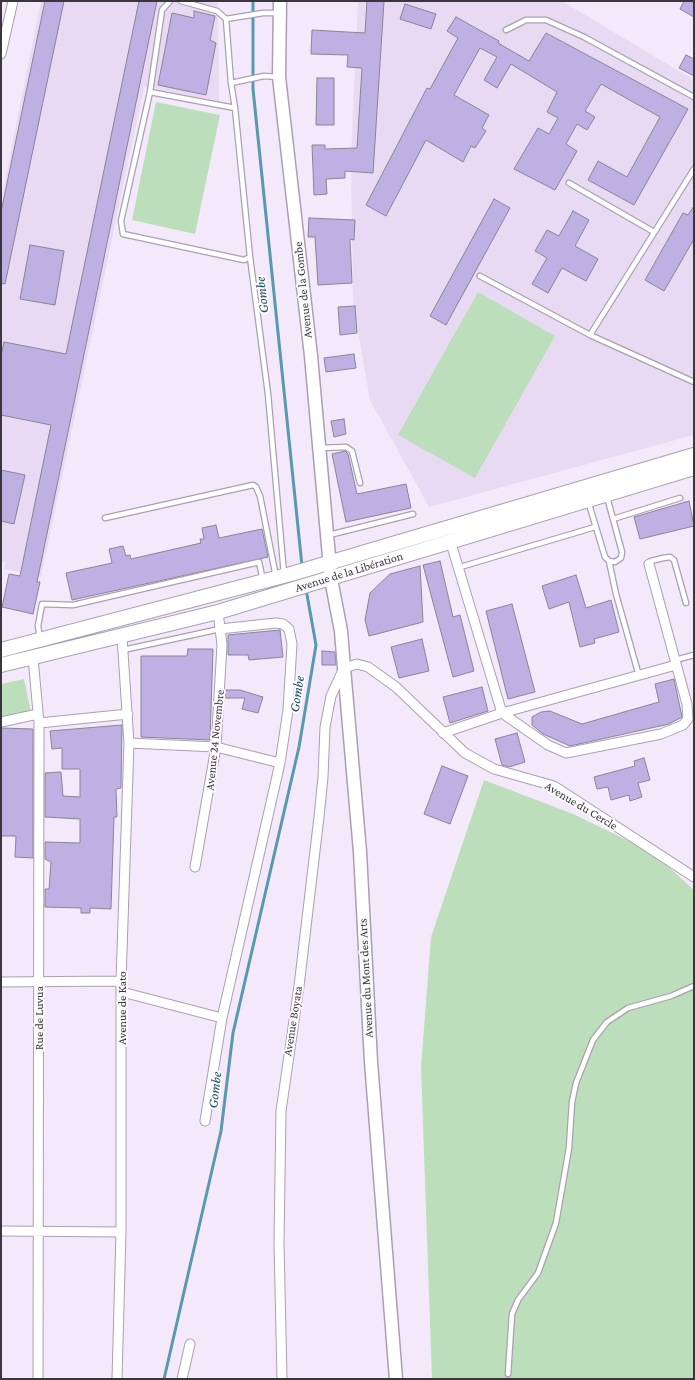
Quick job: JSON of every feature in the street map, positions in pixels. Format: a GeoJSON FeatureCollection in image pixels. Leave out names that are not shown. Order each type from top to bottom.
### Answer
{"type":"FeatureCollection","features":[{"type":"Feature","properties":{"kind":"main road","name":"Avenue de la Libération"},"geometry":{"type":"LineString","coordinates":[[1,650],[279,578],[694,455]]}},
{"type":"Feature","properties":{"kind":"main road","name":"Avenue de la Libération"},"geometry":{"type":"LineString","coordinates":[[1,665],[122,644],[450,540],[694,468]]}},
{"type":"Feature","properties":{"kind":"street"},"geometry":{"type":"LineString","coordinates":[[1,54],[13,1]]}},
{"type":"Feature","properties":{"kind":"street","name":"Avenue de la Gombe"},"geometry":{"type":"LineString","coordinates":[[280,7],[279,77],[320,448],[327,535],[323,565],[324,580]]}},
{"type":"Feature","properties":{"kind":"street"},"geometry":{"type":"LineString","coordinates":[[450,540],[502,713],[548,745],[566,753],[661,734],[683,725],[688,718],[649,564]]}},
{"type":"Feature","properties":{"kind":"street","name":"Avenue du Mont des Arts"},"geometry":{"type":"LineString","coordinates":[[324,580],[341,631],[360,852],[371,1062],[396,1379]]}},
{"type":"Feature","properties":{"kind":"street","name":"Avenue 24 Novembre"},"geometry":{"type":"LineString","coordinates":[[195,867],[216,747],[221,696],[218,612]]}},
{"type":"Feature","properties":{"kind":"street"},"geometry":{"type":"LineString","coordinates":[[205,1121],[222,1018],[280,763],[288,710],[292,644],[288,629],[276,623],[220,629]]}},
{"type":"Feature","properties":{"kind":"street","name":"Avenue de Kato"},"geometry":{"type":"LineString","coordinates":[[118,1379],[121,1232],[121,982],[129,743],[122,644]]}},
{"type":"Feature","properties":{"kind":"street","name":"Rue de Luvua"},"geometry":{"type":"LineString","coordinates":[[33,658],[39,718],[38,1379]]}},
{"type":"Feature","properties":{"kind":"street"},"geometry":{"type":"LineString","coordinates":[[443,733],[502,713],[640,676],[675,662]]}},
{"type":"Feature","properties":{"kind":"street","name":"Avenue du Cercle"},"geometry":{"type":"LineString","coordinates":[[344,668],[363,665],[377,672],[396,687],[464,753],[494,769],[554,786],[694,877]]}},
{"type":"Feature","properties":{"kind":"street","name":"Avenue Boyata"},"geometry":{"type":"LineString","coordinates":[[282,1379],[279,1242],[281,1111],[299,986],[319,817],[325,727],[334,689],[344,668]]}},
{"type":"Feature","properties":{"kind":"street"},"geometry":{"type":"LineString","coordinates":[[1,722],[39,718],[128,714]]}},
{"type":"Feature","properties":{"kind":"street"},"geometry":{"type":"LineString","coordinates":[[129,743],[216,747],[280,763]]}},
{"type":"Feature","properties":{"kind":"street"},"geometry":{"type":"LineString","coordinates":[[1,982],[121,982]]}},
{"type":"Feature","properties":{"kind":"street"},"geometry":{"type":"LineString","coordinates":[[122,992],[222,1018]]}},
{"type":"Feature","properties":{"kind":"street"},"geometry":{"type":"LineString","coordinates":[[1,1231],[121,1232]]}},
{"type":"Feature","properties":{"kind":"street"},"geometry":{"type":"LineString","coordinates":[[182,1379],[190,1344]]}},
{"type":"Feature","properties":{"kind":"lane"},"geometry":{"type":"LineString","coordinates":[[170,1],[162,10],[150,92],[121,221],[123,234],[244,260],[250,257]]}},
{"type":"Feature","properties":{"kind":"lane"},"geometry":{"type":"LineString","coordinates":[[181,1],[217,11],[226,19],[250,257],[268,394],[279,578]]}},
{"type":"Feature","properties":{"kind":"lane"},"geometry":{"type":"LineString","coordinates":[[226,19],[280,7]]}},
{"type":"Feature","properties":{"kind":"lane"},"geometry":{"type":"LineString","coordinates":[[506,30],[526,20],[546,20],[584,37],[694,97]]}},
{"type":"Feature","properties":{"kind":"lane"},"geometry":{"type":"LineString","coordinates":[[231,83],[264,76],[279,77]]}},
{"type":"Feature","properties":{"kind":"lane"},"geometry":{"type":"LineString","coordinates":[[150,92],[235,108]]}},
{"type":"Feature","properties":{"kind":"lane"},"geometry":{"type":"LineString","coordinates":[[590,335],[694,169]]}},
{"type":"Feature","properties":{"kind":"lane"},"geometry":{"type":"LineString","coordinates":[[569,183],[654,232]]}},
{"type":"Feature","properties":{"kind":"lane"},"geometry":{"type":"LineString","coordinates":[[480,276],[590,335],[694,382]]}},
{"type":"Feature","properties":{"kind":"lane"},"geometry":{"type":"LineString","coordinates":[[320,448],[346,447],[352,451],[360,483]]}},
{"type":"Feature","properties":{"kind":"lane"},"geometry":{"type":"LineString","coordinates":[[105,518],[253,486],[256,487],[260,496],[279,578]]}},
{"type":"Feature","properties":{"kind":"lane"},"geometry":{"type":"LineString","coordinates":[[606,494],[622,552],[621,558],[614,562],[609,561]]}},
{"type":"Feature","properties":{"kind":"lane"},"geometry":{"type":"LineString","coordinates":[[613,519],[680,498]]}},
{"type":"Feature","properties":{"kind":"lane"},"geometry":{"type":"LineString","coordinates":[[588,500],[595,526],[609,561],[616,594],[640,676]]}},
{"type":"Feature","properties":{"kind":"lane"},"geometry":{"type":"LineString","coordinates":[[327,535],[413,514]]}},
{"type":"Feature","properties":{"kind":"lane"},"geometry":{"type":"LineString","coordinates":[[458,568],[595,526]]}},
{"type":"Feature","properties":{"kind":"lane"},"geometry":{"type":"LineString","coordinates":[[649,564],[651,561],[663,558],[674,560],[686,603]]}},
{"type":"Feature","properties":{"kind":"lane"},"geometry":{"type":"LineString","coordinates":[[41,640],[38,626],[42,604],[73,605],[259,562],[279,578]]}},
{"type":"Feature","properties":{"kind":"lane"},"geometry":{"type":"LineString","coordinates":[[122,644],[220,629]]}},
{"type":"Feature","properties":{"kind":"lane"},"geometry":{"type":"LineString","coordinates":[[675,662],[694,655]]}},
{"type":"Feature","properties":{"kind":"lane"},"geometry":{"type":"LineString","coordinates":[[508,1374],[512,1314],[518,1300],[538,1273],[553,1232],[567,1166],[572,1102],[576,1083],[593,1040],[607,1022],[628,1008],[670,996],[694,986]]}},
{"type":"Feature","properties":{"kind":"shaded area"},"geometry":{"type":"Polygon","coordinates":[[[41,1],[218,1],[219,101],[144,87],[41,577],[4,569],[5,562],[1,561],[1,200],[41,1]]]}},
{"type":"Feature","properties":{"kind":"shaded area"},"geometry":{"type":"Polygon","coordinates":[[[358,1],[562,1],[694,80],[694,435],[429,507],[370,400],[353,302],[351,156],[358,1]]]}},
{"type":"Feature","properties":{"kind":"green space"},"geometry":{"type":"Polygon","coordinates":[[[156,102],[220,115],[195,234],[132,220],[156,102]]]}},
{"type":"Feature","properties":{"kind":"green space"},"geometry":{"type":"Polygon","coordinates":[[[478,292],[555,336],[475,478],[398,435],[478,292]]]}},
{"type":"Feature","properties":{"kind":"green space"},"geometry":{"type":"Polygon","coordinates":[[[24,679],[31,712],[1,718],[1,684],[24,679]]]}},
{"type":"Feature","properties":{"kind":"green space"},"geometry":{"type":"Polygon","coordinates":[[[484,780],[573,814],[652,852],[694,890],[694,1379],[432,1379],[421,1067],[431,937],[484,780]]]}},
{"type":"Feature","properties":{"kind":"building"},"geometry":{"type":"Polygon","coordinates":[[[45,1],[64,1],[5,284],[1,283],[1,212],[45,1]]]}},
{"type":"Feature","properties":{"kind":"building"},"geometry":{"type":"Polygon","coordinates":[[[139,1],[157,1],[37,582],[40,582],[33,614],[2,607],[9,574],[20,576],[51,425],[1,415],[1,356],[4,342],[66,354],[139,1]]]}},
{"type":"Feature","properties":{"kind":"building"},"geometry":{"type":"Polygon","coordinates":[[[367,1],[384,1],[373,173],[345,171],[345,178],[326,179],[327,194],[314,195],[312,145],[325,145],[325,149],[357,148],[362,68],[347,67],[348,55],[311,54],[312,30],[365,33],[367,1]]]}},
{"type":"Feature","properties":{"kind":"building"},"geometry":{"type":"Polygon","coordinates":[[[684,1],[694,1],[694,17],[680,9],[684,1]]]}},
{"type":"Feature","properties":{"kind":"building"},"geometry":{"type":"Polygon","coordinates":[[[405,4],[436,14],[431,29],[400,19],[405,4]]]}},
{"type":"Feature","properties":{"kind":"building"},"geometry":{"type":"Polygon","coordinates":[[[194,11],[215,16],[210,40],[216,43],[206,95],[158,85],[172,13],[194,18],[194,11]]]}},
{"type":"Feature","properties":{"kind":"building"},"geometry":{"type":"Polygon","coordinates":[[[456,17],[499,41],[498,43],[529,61],[546,33],[688,109],[634,205],[588,180],[598,161],[627,177],[660,117],[601,84],[585,111],[595,117],[587,130],[577,124],[566,144],[577,151],[555,190],[514,169],[538,128],[549,134],[558,118],[547,112],[557,92],[511,64],[497,88],[484,80],[497,57],[480,48],[454,95],[489,115],[482,128],[486,131],[475,148],[471,146],[463,162],[426,140],[386,216],[366,205],[427,88],[430,89],[458,38],[447,31],[456,17]]]}},
{"type":"Feature","properties":{"kind":"building"},"geometry":{"type":"Polygon","coordinates":[[[686,55],[694,59],[694,76],[679,68],[686,55]]]}},
{"type":"Feature","properties":{"kind":"building"},"geometry":{"type":"Polygon","coordinates":[[[317,78],[334,78],[334,125],[316,125],[317,78]]]}},
{"type":"Feature","properties":{"kind":"building"},"geometry":{"type":"Polygon","coordinates":[[[494,199],[510,208],[446,325],[430,316],[494,199]]]}},
{"type":"Feature","properties":{"kind":"building"},"geometry":{"type":"Polygon","coordinates":[[[694,206],[694,239],[664,291],[645,280],[683,213],[688,215],[694,206]]]}},
{"type":"Feature","properties":{"kind":"building"},"geometry":{"type":"Polygon","coordinates":[[[573,211],[589,220],[575,246],[598,259],[586,281],[562,268],[548,293],[532,284],[547,258],[535,251],[547,230],[559,236],[573,211]]]}},
{"type":"Feature","properties":{"kind":"building"},"geometry":{"type":"Polygon","coordinates":[[[309,218],[355,220],[354,240],[350,239],[352,283],[318,285],[315,237],[308,237],[309,218]]]}},
{"type":"Feature","properties":{"kind":"building"},"geometry":{"type":"Polygon","coordinates":[[[30,245],[64,251],[55,305],[20,299],[30,245]]]}},
{"type":"Feature","properties":{"kind":"building"},"geometry":{"type":"Polygon","coordinates":[[[355,306],[357,333],[340,335],[338,307],[355,306]]]}},
{"type":"Feature","properties":{"kind":"building"},"geometry":{"type":"Polygon","coordinates":[[[354,354],[356,368],[326,372],[324,358],[354,354]]]}},
{"type":"Feature","properties":{"kind":"building"},"geometry":{"type":"Polygon","coordinates":[[[344,419],[346,434],[334,437],[331,421],[344,419]]]}},
{"type":"Feature","properties":{"kind":"building"},"geometry":{"type":"Polygon","coordinates":[[[345,451],[348,454],[357,494],[406,484],[411,508],[346,522],[332,454],[345,451]]]}},
{"type":"Feature","properties":{"kind":"building"},"geometry":{"type":"Polygon","coordinates":[[[1,470],[25,475],[14,524],[1,521],[1,470]]]}},
{"type":"Feature","properties":{"kind":"building"},"geometry":{"type":"Polygon","coordinates":[[[689,501],[694,526],[640,539],[634,517],[689,501]]]}},
{"type":"Feature","properties":{"kind":"building"},"geometry":{"type":"Polygon","coordinates":[[[216,525],[219,538],[262,529],[268,557],[72,600],[66,573],[112,563],[109,549],[123,546],[126,556],[130,555],[131,559],[201,543],[200,539],[204,539],[202,528],[216,525]]]}},
{"type":"Feature","properties":{"kind":"building"},"geometry":{"type":"Polygon","coordinates":[[[440,561],[453,617],[460,615],[474,671],[453,677],[423,565],[440,561]]]}},
{"type":"Feature","properties":{"kind":"building"},"geometry":{"type":"Polygon","coordinates":[[[420,566],[423,622],[369,636],[365,620],[370,593],[390,574],[420,566]]]}},
{"type":"Feature","properties":{"kind":"building"},"geometry":{"type":"Polygon","coordinates":[[[576,575],[586,608],[611,600],[619,632],[594,639],[595,643],[580,647],[569,602],[549,609],[542,586],[576,575]]]}},
{"type":"Feature","properties":{"kind":"building"},"geometry":{"type":"Polygon","coordinates":[[[512,604],[535,692],[508,699],[486,611],[512,604]]]}},
{"type":"Feature","properties":{"kind":"building"},"geometry":{"type":"Polygon","coordinates":[[[280,630],[283,657],[249,660],[248,655],[228,655],[228,635],[280,630]]]}},
{"type":"Feature","properties":{"kind":"building"},"geometry":{"type":"Polygon","coordinates":[[[422,639],[429,671],[399,678],[391,647],[422,639]]]}},
{"type":"Feature","properties":{"kind":"building"},"geometry":{"type":"Polygon","coordinates":[[[188,649],[213,649],[210,740],[141,737],[141,656],[187,656],[188,649]]]}},
{"type":"Feature","properties":{"kind":"building"},"geometry":{"type":"Polygon","coordinates":[[[322,651],[335,652],[336,665],[322,665],[322,651]]]}},
{"type":"Feature","properties":{"kind":"building"},"geometry":{"type":"Polygon","coordinates":[[[674,679],[682,717],[669,724],[570,746],[543,734],[532,725],[532,717],[541,712],[550,711],[582,724],[659,702],[655,684],[674,679]]]}},
{"type":"Feature","properties":{"kind":"building"},"geometry":{"type":"Polygon","coordinates":[[[482,687],[488,711],[450,723],[443,697],[482,687]]]}},
{"type":"Feature","properties":{"kind":"building"},"geometry":{"type":"Polygon","coordinates":[[[226,690],[240,690],[263,697],[258,713],[242,709],[245,698],[225,698],[226,690]]]}},
{"type":"Feature","properties":{"kind":"building"},"geometry":{"type":"Polygon","coordinates":[[[122,725],[121,788],[116,789],[117,817],[114,817],[111,909],[90,908],[90,913],[81,913],[81,908],[45,907],[45,889],[49,889],[51,862],[45,859],[45,842],[80,843],[80,819],[45,817],[45,773],[61,772],[63,796],[80,797],[80,769],[62,769],[62,748],[52,749],[50,731],[122,725]]]}},
{"type":"Feature","properties":{"kind":"building"},"geometry":{"type":"Polygon","coordinates":[[[1,728],[33,729],[33,858],[15,857],[16,836],[1,836],[1,728]]]}},
{"type":"Feature","properties":{"kind":"building"},"geometry":{"type":"Polygon","coordinates":[[[517,733],[525,762],[509,767],[502,765],[495,739],[517,733]]]}},
{"type":"Feature","properties":{"kind":"building"},"geometry":{"type":"Polygon","coordinates":[[[644,758],[650,780],[638,783],[642,797],[630,801],[629,795],[611,800],[608,787],[597,789],[594,777],[635,766],[634,761],[644,758]]]}},
{"type":"Feature","properties":{"kind":"building"},"geometry":{"type":"Polygon","coordinates":[[[442,766],[468,776],[450,824],[424,814],[442,766]]]}},
{"type":"Feature","properties":{"kind":"waterway","name":"Gombe"},"geometry":{"type":"LineString","coordinates":[[253,1],[253,89],[302,566]]}},
{"type":"Feature","properties":{"kind":"waterway","name":"Gombe"},"geometry":{"type":"LineString","coordinates":[[164,1379],[221,1131],[233,1033],[299,747],[316,645],[306,589]]}}]}
